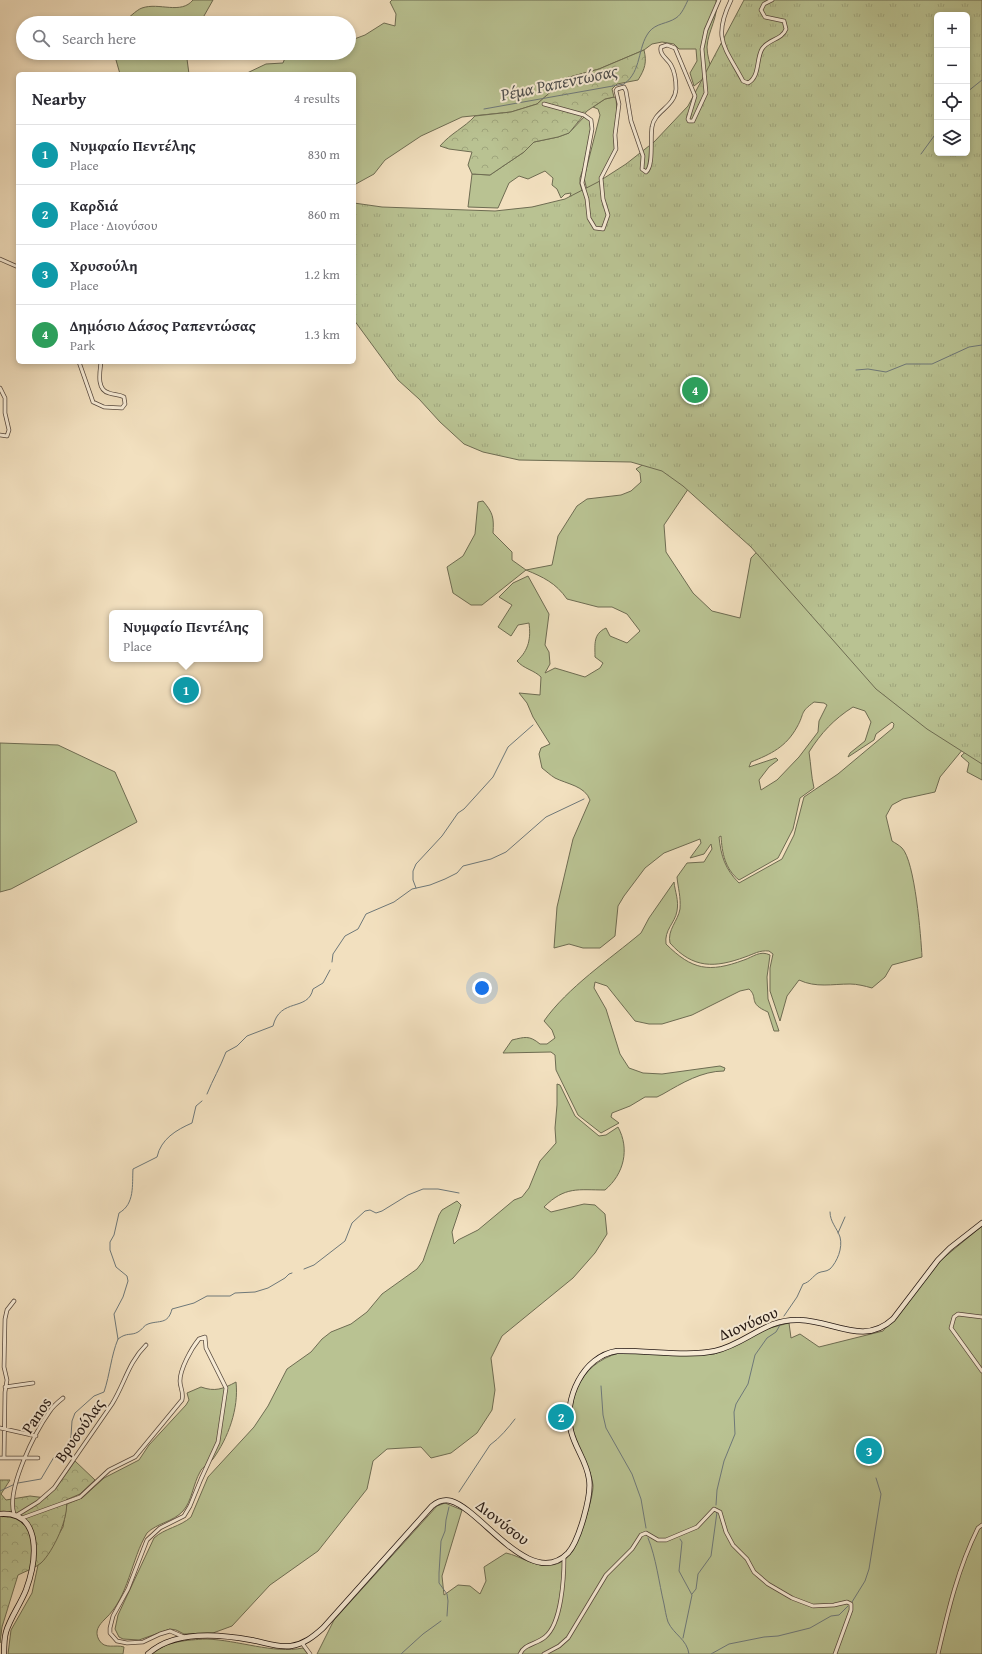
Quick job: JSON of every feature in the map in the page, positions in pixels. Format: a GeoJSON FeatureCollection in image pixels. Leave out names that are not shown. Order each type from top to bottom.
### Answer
{"type":"FeatureCollection","features":[{"type":"Feature","properties":{"kind":"main road","name":"Διονύσου"},"geometry":{"type":"LineString","coordinates":[[148,1654],[164,1643],[184,1638],[234,1638],[286,1646],[302,1643],[322,1628],[432,1506],[440,1501],[451,1501],[462,1507],[497,1538],[527,1557],[549,1562],[557,1561],[564,1556],[576,1540],[590,1484],[587,1469],[571,1433],[570,1404],[578,1382],[594,1362],[607,1353],[618,1350],[704,1352],[717,1350],[727,1347],[763,1327],[785,1320],[811,1321],[863,1332],[874,1331],[886,1325],[928,1271],[942,1256],[982,1223]]}},
{"type":"Feature","properties":{"kind":"main road"},"geometry":{"type":"LineString","coordinates":[[0,1514],[17,1516],[27,1523],[32,1533],[32,1562],[26,1588],[6,1632],[4,1654]]}},
{"type":"Feature","properties":{"kind":"street"},"geometry":{"type":"LineString","coordinates":[[544,104],[584,115],[591,120],[592,129],[582,183],[587,199],[590,222],[594,228],[603,229],[608,215],[603,199],[601,178],[616,149],[615,135],[619,104],[616,92],[617,89],[624,87],[626,91],[631,121],[642,156],[642,169],[646,172],[650,165],[653,122],[658,114],[673,100],[675,93],[673,71],[669,62],[662,54],[661,47],[667,45],[675,48],[692,88],[695,100],[688,119],[689,121],[692,121],[706,93],[702,49],[706,30],[719,0]]}},
{"type":"Feature","properties":{"kind":"street"},"geometry":{"type":"LineString","coordinates":[[730,0],[721,27],[723,46],[743,81],[748,83],[754,78],[762,49],[767,44],[782,36],[786,29],[784,21],[765,17],[761,10],[764,4],[772,0]]}},
{"type":"Feature","properties":{"kind":"street"},"geometry":{"type":"LineString","coordinates":[[0,259],[16,266]]}},
{"type":"Feature","properties":{"kind":"street"},"geometry":{"type":"LineString","coordinates":[[80,364],[86,380],[89,397],[93,402],[104,407],[122,408],[125,404],[124,397],[106,393],[101,387],[101,364]]}},
{"type":"Feature","properties":{"kind":"street"},"geometry":{"type":"LineString","coordinates":[[0,388],[5,398],[5,413],[9,430],[7,436],[0,435]]}},
{"type":"Feature","properties":{"kind":"street"},"geometry":{"type":"LineString","coordinates":[[4,1458],[5,1387],[7,1380],[4,1362],[6,1349],[5,1319],[7,1310],[14,1301]]}},
{"type":"Feature","properties":{"kind":"street"},"geometry":{"type":"LineString","coordinates":[[982,1316],[958,1314],[954,1317],[951,1328],[982,1371]]}},
{"type":"Feature","properties":{"kind":"street"},"geometry":{"type":"LineString","coordinates":[[17,1516],[80,1497],[109,1470],[135,1457],[182,1400],[183,1394],[180,1377],[192,1349],[199,1339],[202,1337],[206,1338],[206,1348],[226,1388],[218,1442],[190,1506],[184,1516],[160,1528],[147,1540],[128,1589],[113,1616],[110,1628],[110,1633],[117,1641],[127,1643],[143,1642],[170,1631],[184,1638]]}},
{"type":"Feature","properties":{"kind":"street","name":"Βρυσούλας"},"geometry":{"type":"LineString","coordinates":[[17,1516],[38,1502],[54,1488],[121,1390],[128,1368],[136,1354],[146,1345]]}},
{"type":"Feature","properties":{"kind":"street"},"geometry":{"type":"LineString","coordinates":[[5,1387],[33,1384]]}},
{"type":"Feature","properties":{"kind":"street","name":"Panos"},"geometry":{"type":"LineString","coordinates":[[17,1516],[11,1499],[25,1458],[49,1412],[63,1398]]}},
{"type":"Feature","properties":{"kind":"street"},"geometry":{"type":"LineString","coordinates":[[0,1428],[36,1436]]}},
{"type":"Feature","properties":{"kind":"street"},"geometry":{"type":"LineString","coordinates":[[0,1458],[38,1458]]}},
{"type":"Feature","properties":{"kind":"street"},"geometry":{"type":"LineString","coordinates":[[544,1654],[559,1646],[568,1638],[606,1575],[632,1549],[641,1536],[646,1533],[658,1540],[666,1540],[698,1527],[714,1509],[720,1512],[731,1541],[747,1559],[751,1569],[773,1588],[792,1598],[813,1606],[834,1606],[847,1602],[851,1604],[851,1610],[835,1654]]}},
{"type":"Feature","properties":{"kind":"street"},"geometry":{"type":"LineString","coordinates":[[938,1654],[948,1611],[964,1558],[978,1528],[982,1525]]}},
{"type":"Feature","properties":{"kind":"street"},"geometry":{"type":"LineString","coordinates":[[520,1654],[522,1649],[547,1635],[556,1619],[564,1578],[564,1556]]}},
{"type":"Feature","properties":{"kind":"street"},"geometry":{"type":"LineString","coordinates":[[302,1643],[310,1654]]}},
{"type":"Feature","properties":{"kind":"green space"},"geometry":{"type":"Polygon","coordinates":[[[193,0],[213,0],[204,16],[131,16],[142,8],[155,6],[176,8],[188,4],[193,0]]]}},
{"type":"Feature","properties":{"kind":"green space"},"geometry":{"type":"Polygon","coordinates":[[[392,0],[716,0],[717,6],[715,18],[709,35],[707,47],[712,72],[694,86],[690,73],[697,61],[696,49],[679,49],[674,44],[662,42],[652,44],[644,50],[599,69],[566,78],[537,104],[511,112],[462,117],[421,136],[385,160],[374,174],[356,184],[356,72],[249,72],[266,64],[283,63],[284,60],[356,60],[356,38],[365,35],[384,23],[395,26],[396,14],[390,2],[392,0]]]}},
{"type":"Feature","properties":{"kind":"green space"},"geometry":{"type":"Polygon","coordinates":[[[744,0],[982,0],[982,764],[927,729],[876,689],[751,547],[683,486],[662,471],[631,462],[519,460],[483,452],[464,444],[398,380],[356,323],[356,203],[382,207],[495,211],[532,207],[565,199],[598,182],[626,164],[654,142],[688,106],[744,0]]]}},
{"type":"Feature","properties":{"kind":"green space"},"geometry":{"type":"Polygon","coordinates":[[[644,50],[645,65],[638,80],[617,84],[612,89],[614,97],[605,99],[587,111],[569,133],[534,142],[524,152],[490,175],[472,174],[468,165],[472,152],[449,149],[440,146],[475,116],[511,112],[537,104],[566,78],[599,69],[644,50]]]}},
{"type":"Feature","properties":{"kind":"green space"},"geometry":{"type":"Polygon","coordinates":[[[116,60],[187,60],[189,72],[119,72],[116,60]]]}},
{"type":"Feature","properties":{"kind":"green space"},"geometry":{"type":"Polygon","coordinates":[[[616,98],[617,111],[614,134],[615,149],[601,175],[599,188],[587,190],[584,178],[600,115],[598,109],[593,107],[605,99],[616,98]]]}},
{"type":"Feature","properties":{"kind":"green space"},"geometry":{"type":"Polygon","coordinates":[[[584,117],[590,121],[591,128],[584,166],[580,178],[580,184],[585,199],[566,209],[571,193],[565,194],[561,198],[557,189],[552,185],[553,178],[545,171],[528,179],[519,176],[509,183],[498,208],[468,207],[472,174],[490,175],[524,152],[534,142],[569,133],[584,117]]]}},
{"type":"Feature","properties":{"kind":"green space"},"geometry":{"type":"Polygon","coordinates":[[[644,464],[701,470],[664,525],[666,552],[693,593],[712,611],[740,618],[751,558],[771,537],[968,743],[940,777],[935,792],[903,799],[892,805],[886,816],[892,841],[902,848],[907,856],[914,883],[922,957],[892,965],[885,977],[872,988],[853,984],[818,985],[799,980],[787,996],[780,1021],[770,991],[770,968],[773,954],[769,951],[759,952],[734,961],[705,964],[687,958],[670,943],[669,938],[671,930],[680,909],[677,877],[687,863],[704,862],[712,849],[711,844],[704,854],[690,858],[701,843],[700,839],[664,853],[645,868],[618,906],[615,936],[600,948],[583,948],[569,944],[554,948],[557,907],[573,839],[590,800],[588,795],[580,788],[555,778],[542,768],[539,754],[541,748],[550,744],[533,717],[527,703],[519,693],[540,695],[541,677],[517,661],[527,648],[530,634],[529,623],[518,625],[511,636],[498,627],[512,605],[499,597],[513,583],[528,576],[549,614],[545,645],[549,652],[550,664],[545,673],[555,668],[585,677],[600,668],[603,663],[595,657],[597,636],[602,630],[606,628],[610,636],[627,643],[640,631],[627,614],[612,607],[598,607],[567,599],[554,585],[544,578],[526,570],[552,565],[558,536],[577,506],[587,499],[621,495],[631,491],[641,482],[640,473],[636,469],[644,464]],[[814,702],[804,711],[793,734],[783,745],[771,753],[751,762],[749,767],[776,758],[778,760],[769,767],[759,780],[761,790],[777,780],[799,757],[818,732],[819,721],[827,705],[824,703],[814,702]],[[853,707],[828,727],[809,752],[814,788],[800,798],[793,829],[778,858],[739,880],[727,866],[723,854],[721,836],[719,837],[724,862],[730,873],[739,883],[782,859],[794,835],[804,797],[838,774],[893,728],[894,724],[892,722],[876,734],[874,740],[848,757],[850,753],[865,741],[871,722],[865,711],[853,707]]]}},
{"type":"Feature","properties":{"kind":"green space"},"geometry":{"type":"Polygon","coordinates":[[[483,501],[489,509],[493,519],[493,533],[512,552],[512,560],[526,570],[482,605],[471,605],[453,593],[447,567],[463,556],[475,534],[478,502],[483,501]]]}},
{"type":"Feature","properties":{"kind":"green space"},"geometry":{"type":"Polygon","coordinates":[[[0,743],[58,745],[115,772],[137,822],[11,889],[0,892],[0,743]]]}},
{"type":"Feature","properties":{"kind":"green space"},"geometry":{"type":"Polygon","coordinates":[[[982,745],[982,780],[967,772],[969,763],[961,756],[971,747],[982,745]]]}},
{"type":"Feature","properties":{"kind":"green space"},"geometry":{"type":"Polygon","coordinates":[[[674,882],[677,911],[668,931],[666,944],[675,953],[693,964],[711,968],[732,964],[757,954],[763,953],[770,955],[767,977],[768,999],[779,1031],[774,1031],[768,1012],[755,1003],[752,992],[749,989],[740,991],[692,1015],[662,1024],[649,1024],[635,1021],[607,986],[595,982],[594,988],[606,1009],[620,1054],[629,1068],[643,1073],[662,1074],[720,1066],[725,1068],[724,1071],[708,1073],[692,1078],[657,1097],[645,1097],[630,1106],[612,1113],[611,1117],[619,1123],[601,1133],[578,1115],[556,1070],[555,1055],[551,1052],[503,1053],[512,1040],[530,1038],[540,1044],[547,1044],[555,1038],[552,1030],[544,1021],[564,997],[641,933],[649,918],[674,882]]]}},
{"type":"Feature","properties":{"kind":"green space"},"geometry":{"type":"Polygon","coordinates":[[[557,1084],[560,1085],[575,1116],[599,1136],[606,1135],[618,1127],[622,1135],[624,1152],[621,1169],[612,1184],[605,1190],[579,1190],[565,1192],[544,1207],[551,1212],[584,1204],[595,1205],[605,1214],[607,1234],[595,1253],[573,1278],[502,1336],[491,1358],[495,1390],[492,1410],[477,1433],[451,1453],[431,1458],[421,1447],[387,1449],[373,1461],[367,1489],[318,1551],[270,1585],[232,1626],[213,1633],[184,1634],[170,1629],[139,1640],[123,1639],[119,1637],[115,1629],[118,1615],[154,1538],[191,1517],[208,1477],[254,1427],[268,1406],[287,1369],[311,1352],[322,1339],[331,1332],[351,1324],[367,1312],[382,1294],[417,1269],[423,1261],[442,1210],[457,1201],[461,1205],[452,1232],[454,1244],[458,1240],[478,1230],[514,1200],[522,1197],[529,1188],[540,1161],[556,1143],[555,1128],[557,1084]]]}},
{"type":"Feature","properties":{"kind":"green space"},"geometry":{"type":"Polygon","coordinates":[[[982,1226],[982,1654],[317,1654],[334,1620],[437,1506],[445,1503],[462,1510],[442,1576],[444,1595],[458,1585],[470,1586],[480,1594],[486,1581],[484,1567],[506,1553],[540,1565],[557,1564],[570,1554],[581,1531],[593,1491],[592,1479],[576,1443],[572,1428],[571,1414],[573,1400],[577,1388],[584,1376],[593,1366],[605,1358],[619,1353],[714,1354],[762,1330],[789,1323],[791,1338],[800,1334],[819,1347],[883,1331],[941,1260],[982,1226]]]}},
{"type":"Feature","properties":{"kind":"green space"},"geometry":{"type":"Polygon","coordinates":[[[236,1382],[236,1402],[234,1413],[228,1433],[218,1451],[213,1459],[201,1470],[183,1511],[175,1518],[155,1527],[147,1533],[137,1554],[125,1589],[113,1610],[98,1628],[97,1634],[101,1643],[107,1646],[124,1647],[123,1654],[8,1654],[11,1630],[32,1593],[38,1565],[43,1561],[63,1527],[67,1504],[82,1498],[104,1478],[139,1460],[149,1445],[186,1405],[189,1400],[187,1393],[201,1387],[219,1389],[236,1382]]]}},
{"type":"Feature","properties":{"kind":"green space"},"geometry":{"type":"Polygon","coordinates":[[[75,1461],[95,1480],[80,1494],[66,1500],[67,1507],[60,1533],[46,1558],[41,1563],[18,1575],[2,1627],[0,1643],[0,1480],[10,1480],[1,1494],[6,1500],[30,1496],[46,1498],[56,1488],[75,1461]]]}},
{"type":"Feature","properties":{"kind":"green space"},"geometry":{"type":"Polygon","coordinates":[[[206,1639],[268,1648],[303,1648],[308,1654],[151,1654],[170,1644],[206,1639]]]}},
{"type":"Feature","properties":{"kind":"waterway","name":"Ρέμα Ραπεντώσας"},"geometry":{"type":"LineString","coordinates":[[484,109],[624,84],[634,73],[645,38],[649,32],[658,25],[673,20],[678,16],[688,0]]}},
{"type":"Feature","properties":{"kind":"waterway"},"geometry":{"type":"LineString","coordinates":[[970,90],[982,80]]}},
{"type":"Feature","properties":{"kind":"waterway"},"geometry":{"type":"LineString","coordinates":[[921,154],[934,136]]}},
{"type":"Feature","properties":{"kind":"waterway"},"geometry":{"type":"LineString","coordinates":[[856,370],[868,369],[886,372],[906,364],[932,364],[969,347],[982,345]]}},
{"type":"Feature","properties":{"kind":"waterway"},"geometry":{"type":"LineString","coordinates":[[416,888],[413,880],[413,871],[416,864],[442,836],[458,813],[464,809],[493,777],[508,747],[533,725]]}},
{"type":"Feature","properties":{"kind":"waterway"},"geometry":{"type":"LineString","coordinates":[[332,962],[333,954],[345,936],[358,929],[366,914],[394,902],[412,889],[430,885],[445,879],[457,873],[463,866],[491,859],[506,852],[546,817],[584,799]]}},
{"type":"Feature","properties":{"kind":"waterway"},"geometry":{"type":"LineString","coordinates":[[207,1094],[226,1052],[237,1046],[247,1036],[273,1026],[277,1017],[282,1011],[306,1000],[310,996],[313,989],[323,983],[330,970]]}},
{"type":"Feature","properties":{"kind":"waterway"},"geometry":{"type":"LineString","coordinates":[[118,1339],[114,1314],[123,1297],[128,1281],[127,1276],[116,1267],[110,1250],[110,1242],[114,1235],[119,1213],[128,1205],[132,1194],[133,1169],[157,1157],[162,1145],[170,1136],[192,1123],[196,1106],[202,1101]]}},
{"type":"Feature","properties":{"kind":"waterway"},"geometry":{"type":"LineString","coordinates":[[304,1269],[314,1265],[345,1241],[352,1223],[365,1211],[370,1210],[376,1213],[382,1211],[408,1195],[423,1189],[438,1189],[459,1193]]}},
{"type":"Feature","properties":{"kind":"waterway"},"geometry":{"type":"LineString","coordinates":[[784,1316],[797,1297],[803,1284],[818,1273],[830,1269],[837,1259],[841,1241],[831,1219],[830,1212]]}},
{"type":"Feature","properties":{"kind":"waterway"},"geometry":{"type":"LineString","coordinates":[[838,1233],[845,1217]]}},
{"type":"Feature","properties":{"kind":"waterway"},"geometry":{"type":"LineString","coordinates":[[18,1483],[41,1479],[54,1457],[66,1449],[69,1445],[72,1421],[75,1413],[94,1396],[104,1392],[118,1339],[138,1332],[152,1323],[166,1320],[172,1309],[194,1303],[207,1296],[230,1296],[235,1293],[255,1292],[268,1288],[292,1273]]}},
{"type":"Feature","properties":{"kind":"waterway"},"geometry":{"type":"LineString","coordinates":[[716,1505],[717,1490],[724,1461],[735,1434],[734,1412],[736,1404],[748,1384],[755,1355],[767,1338],[776,1332],[780,1325]]}},
{"type":"Feature","properties":{"kind":"waterway"},"geometry":{"type":"LineString","coordinates":[[601,1386],[603,1415],[606,1428],[632,1474],[641,1499],[646,1528]]}},
{"type":"Feature","properties":{"kind":"waterway"},"geometry":{"type":"LineString","coordinates":[[459,1492],[490,1445],[515,1419]]}},
{"type":"Feature","properties":{"kind":"waterway"},"geometry":{"type":"LineString","coordinates":[[852,1602],[865,1581],[869,1569],[881,1494],[876,1478]]}},
{"type":"Feature","properties":{"kind":"waterway"},"geometry":{"type":"LineString","coordinates":[[0,1491],[15,1484]]}},
{"type":"Feature","properties":{"kind":"waterway"},"geometry":{"type":"LineString","coordinates":[[447,1616],[447,1594],[439,1583],[439,1573],[441,1541],[445,1531],[449,1507]]}},
{"type":"Feature","properties":{"kind":"waterway"},"geometry":{"type":"LineString","coordinates":[[692,1594],[696,1589],[698,1574],[711,1556],[717,1512]]}},
{"type":"Feature","properties":{"kind":"waterway"},"geometry":{"type":"LineString","coordinates":[[648,1538],[651,1545],[668,1622],[686,1644],[689,1654]]}},
{"type":"Feature","properties":{"kind":"waterway"},"geometry":{"type":"LineString","coordinates":[[680,1539],[682,1542],[679,1571],[692,1595],[683,1638]]}},
{"type":"Feature","properties":{"kind":"waterway"},"geometry":{"type":"LineString","coordinates":[[711,1654],[729,1644],[764,1637],[778,1636],[810,1628],[831,1616],[839,1615],[848,1606]]}},
{"type":"Feature","properties":{"kind":"waterway"},"geometry":{"type":"LineString","coordinates":[[401,1654],[423,1634],[441,1621]]}},
{"type":"Feature","properties":{"kind":"place","name":"Δημόσιο Δάσος Ραπεντώσας"},"geometry":{"type":"Point","coordinates":[695,390]}},
{"type":"Feature","properties":{"kind":"place","name":"Νυμφαίο Πεντέλης"},"geometry":{"type":"Point","coordinates":[186,690]}},
{"type":"Feature","properties":{"kind":"place","name":"Καρδιά"},"geometry":{"type":"Point","coordinates":[561,1417]}},
{"type":"Feature","properties":{"kind":"place","name":"Χρυσούλη"},"geometry":{"type":"Point","coordinates":[869,1451]}}]}
